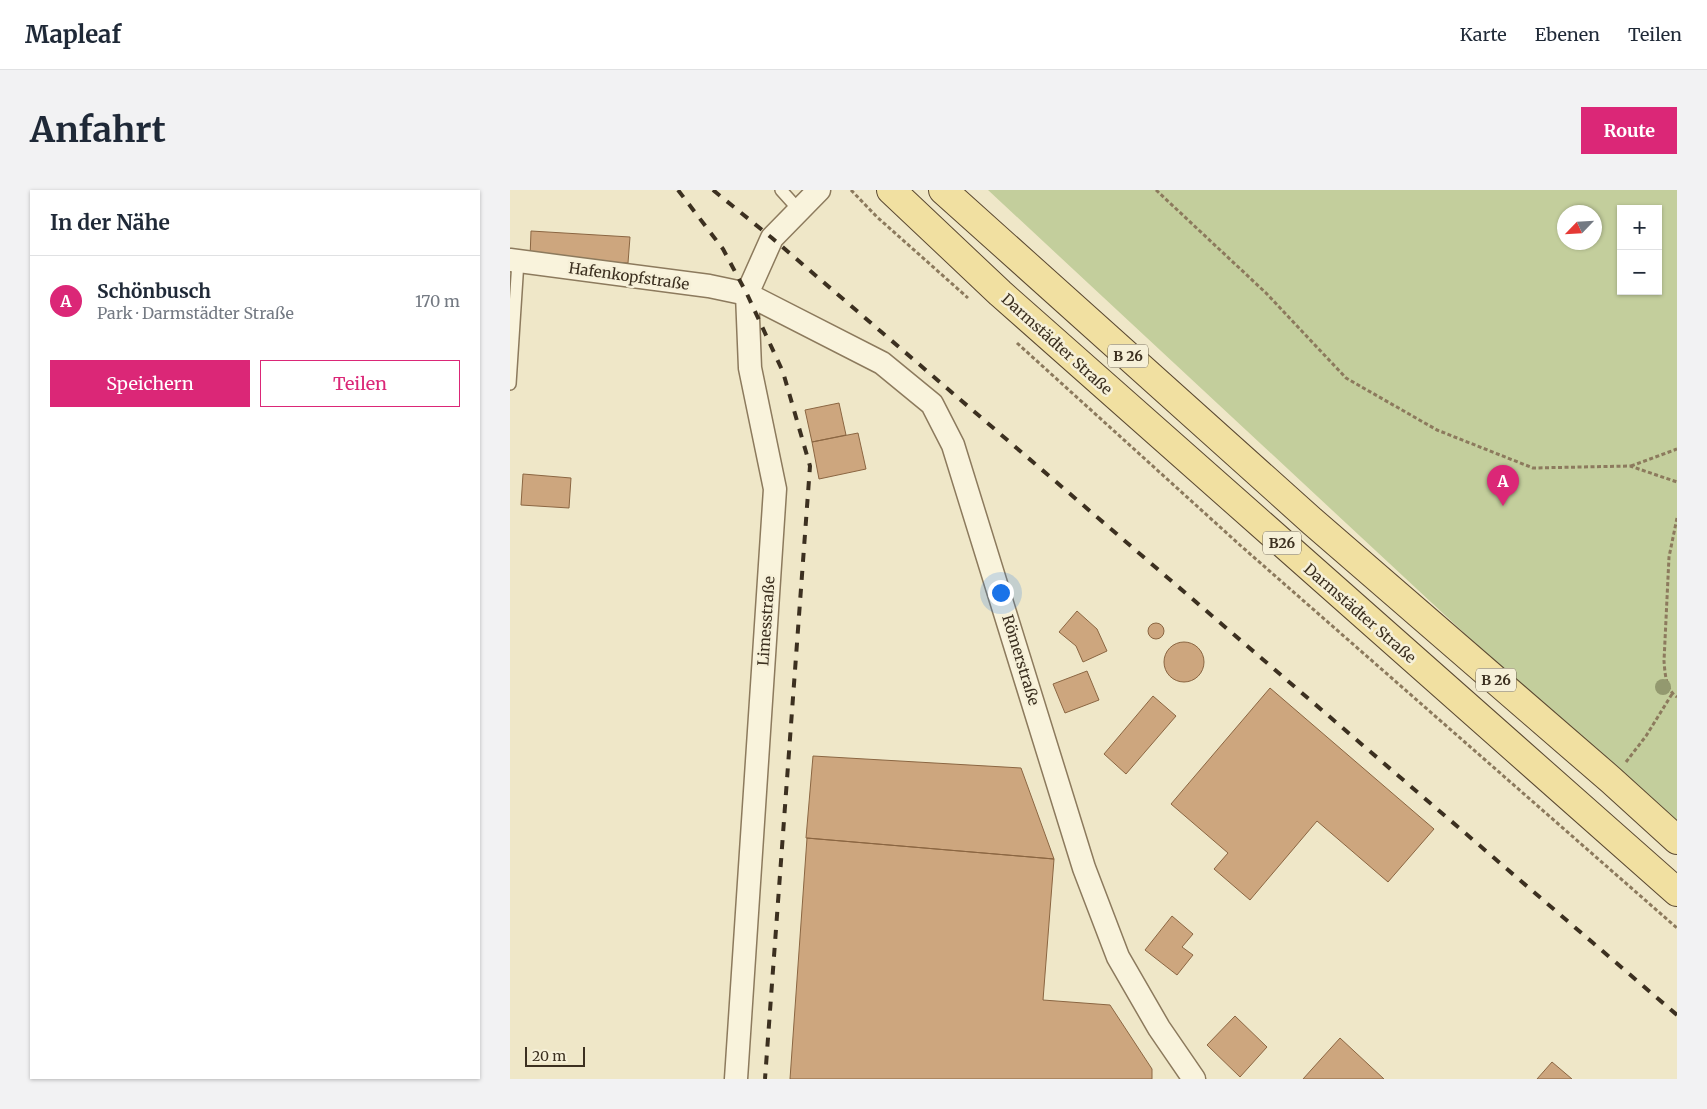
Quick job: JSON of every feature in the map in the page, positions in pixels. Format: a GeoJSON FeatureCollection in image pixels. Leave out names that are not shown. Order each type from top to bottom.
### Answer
{"type":"FeatureCollection","features":[{"type":"Feature","properties":{"kind":"main road","name":"Darmstädter Straße"},"geometry":{"type":"LineString","coordinates":[[890,190],[1007,300],[1677,892]]}},
{"type":"Feature","properties":{"kind":"main road","name":"B 26"},"geometry":{"type":"LineString","coordinates":[[943,190],[1313,522],[1611,780],[1677,840]]}},
{"type":"Feature","properties":{"kind":"street","name":"Limesstraße"},"geometry":{"type":"LineString","coordinates":[[736,1079],[775,489],[750,368],[747,294],[772,238],[819,190]]}},
{"type":"Feature","properties":{"kind":"street","name":"Hafenkopfstraße"},"geometry":{"type":"LineString","coordinates":[[514,260],[700,285],[747,294]]}},
{"type":"Feature","properties":{"kind":"street","name":"Römerstraße"},"geometry":{"type":"LineString","coordinates":[[747,294],[882,363],[932,404],[953,445],[1084,868],[1118,957],[1158,1028],[1194,1079]]}},
{"type":"Feature","properties":{"kind":"lane"},"geometry":{"type":"LineString","coordinates":[[781,190],[799,210]]}},
{"type":"Feature","properties":{"kind":"lane"},"geometry":{"type":"LineString","coordinates":[[510,384],[514,260]]}},
{"type":"Feature","properties":{"kind":"path"},"geometry":{"type":"LineString","coordinates":[[851,190],[877,217],[974,303]]}},
{"type":"Feature","properties":{"kind":"path"},"geometry":{"type":"LineString","coordinates":[[1156,190],[1266,293],[1346,378],[1437,430],[1533,468],[1630,466],[1677,448]]}},
{"type":"Feature","properties":{"kind":"path"},"geometry":{"type":"LineString","coordinates":[[1010,336],[1248,553],[1677,928]]}},
{"type":"Feature","properties":{"kind":"path"},"geometry":{"type":"LineString","coordinates":[[1630,466],[1677,482]]}},
{"type":"Feature","properties":{"kind":"path"},"geometry":{"type":"LineString","coordinates":[[1677,518],[1669,557],[1664,661],[1665,677],[1672,694],[1677,697]]}},
{"type":"Feature","properties":{"kind":"path"},"geometry":{"type":"LineString","coordinates":[[1611,780],[1646,736],[1672,694]]}},
{"type":"Feature","properties":{"kind":"green space"},"geometry":{"type":"Polygon","coordinates":[[[988,190],[1677,190],[1677,831],[988,190]]]}},
{"type":"Feature","properties":{"kind":"building"},"geometry":{"type":"Polygon","coordinates":[[[531,231],[630,237],[628,263],[530,258],[531,231]]]}},
{"type":"Feature","properties":{"kind":"building"},"geometry":{"type":"Polygon","coordinates":[[[839,403],[846,435],[812,442],[805,410],[839,403]]]}},
{"type":"Feature","properties":{"kind":"building"},"geometry":{"type":"Polygon","coordinates":[[[858,433],[866,469],[819,479],[812,442],[858,433]]]}},
{"type":"Feature","properties":{"kind":"building"},"geometry":{"type":"Polygon","coordinates":[[[523,474],[571,478],[569,508],[521,505],[523,474]]]}},
{"type":"Feature","properties":{"kind":"building"},"geometry":{"type":"Polygon","coordinates":[[[1077,611],[1097,629],[1107,651],[1083,662],[1076,646],[1059,632],[1077,611]]]}},
{"type":"Feature","properties":{"kind":"building"},"geometry":{"type":"Polygon","coordinates":[[[1156,623],[1164,631],[1156,639],[1148,631],[1156,623]]]}},
{"type":"Feature","properties":{"kind":"building"},"geometry":{"type":"Polygon","coordinates":[[[1188,642],[1195,645],[1201,651],[1204,662],[1203,670],[1195,679],[1188,682],[1180,682],[1173,679],[1165,670],[1164,658],[1167,651],[1176,643],[1188,642]]]}},
{"type":"Feature","properties":{"kind":"building"},"geometry":{"type":"Polygon","coordinates":[[[1087,671],[1099,700],[1065,713],[1053,684],[1087,671]]]}},
{"type":"Feature","properties":{"kind":"building"},"geometry":{"type":"Polygon","coordinates":[[[1270,688],[1434,829],[1388,882],[1317,821],[1250,900],[1214,869],[1228,853],[1171,804],[1270,688]]]}},
{"type":"Feature","properties":{"kind":"building"},"geometry":{"type":"Polygon","coordinates":[[[1153,696],[1176,716],[1126,774],[1104,754],[1153,696]]]}},
{"type":"Feature","properties":{"kind":"building"},"geometry":{"type":"Polygon","coordinates":[[[813,756],[1021,768],[1054,859],[806,838],[813,756]]]}},
{"type":"Feature","properties":{"kind":"building"},"geometry":{"type":"Polygon","coordinates":[[[807,838],[1054,859],[1043,1000],[1110,1005],[1152,1069],[1152,1079],[790,1079],[807,838]]]}},
{"type":"Feature","properties":{"kind":"building"},"geometry":{"type":"Polygon","coordinates":[[[1172,916],[1193,934],[1182,947],[1193,955],[1177,975],[1145,950],[1172,916]]]}},
{"type":"Feature","properties":{"kind":"building"},"geometry":{"type":"Polygon","coordinates":[[[1235,1016],[1267,1047],[1240,1077],[1207,1045],[1235,1016]]]}},
{"type":"Feature","properties":{"kind":"building"},"geometry":{"type":"Polygon","coordinates":[[[1340,1038],[1384,1079],[1303,1079],[1340,1038]]]}},
{"type":"Feature","properties":{"kind":"building"},"geometry":{"type":"Polygon","coordinates":[[[1552,1062],[1572,1079],[1537,1079],[1552,1062]]]}},
{"type":"Feature","properties":{"kind":"railway"},"geometry":{"type":"LineString","coordinates":[[678,190],[723,249],[747,294],[783,372],[810,466],[765,1079]]}},
{"type":"Feature","properties":{"kind":"railway"},"geometry":{"type":"LineString","coordinates":[[713,190],[772,238],[1677,1015]]}},
{"type":"Feature","properties":{"kind":"place","name":"Schönbusch"},"geometry":{"type":"Point","coordinates":[1503,506]}}]}
